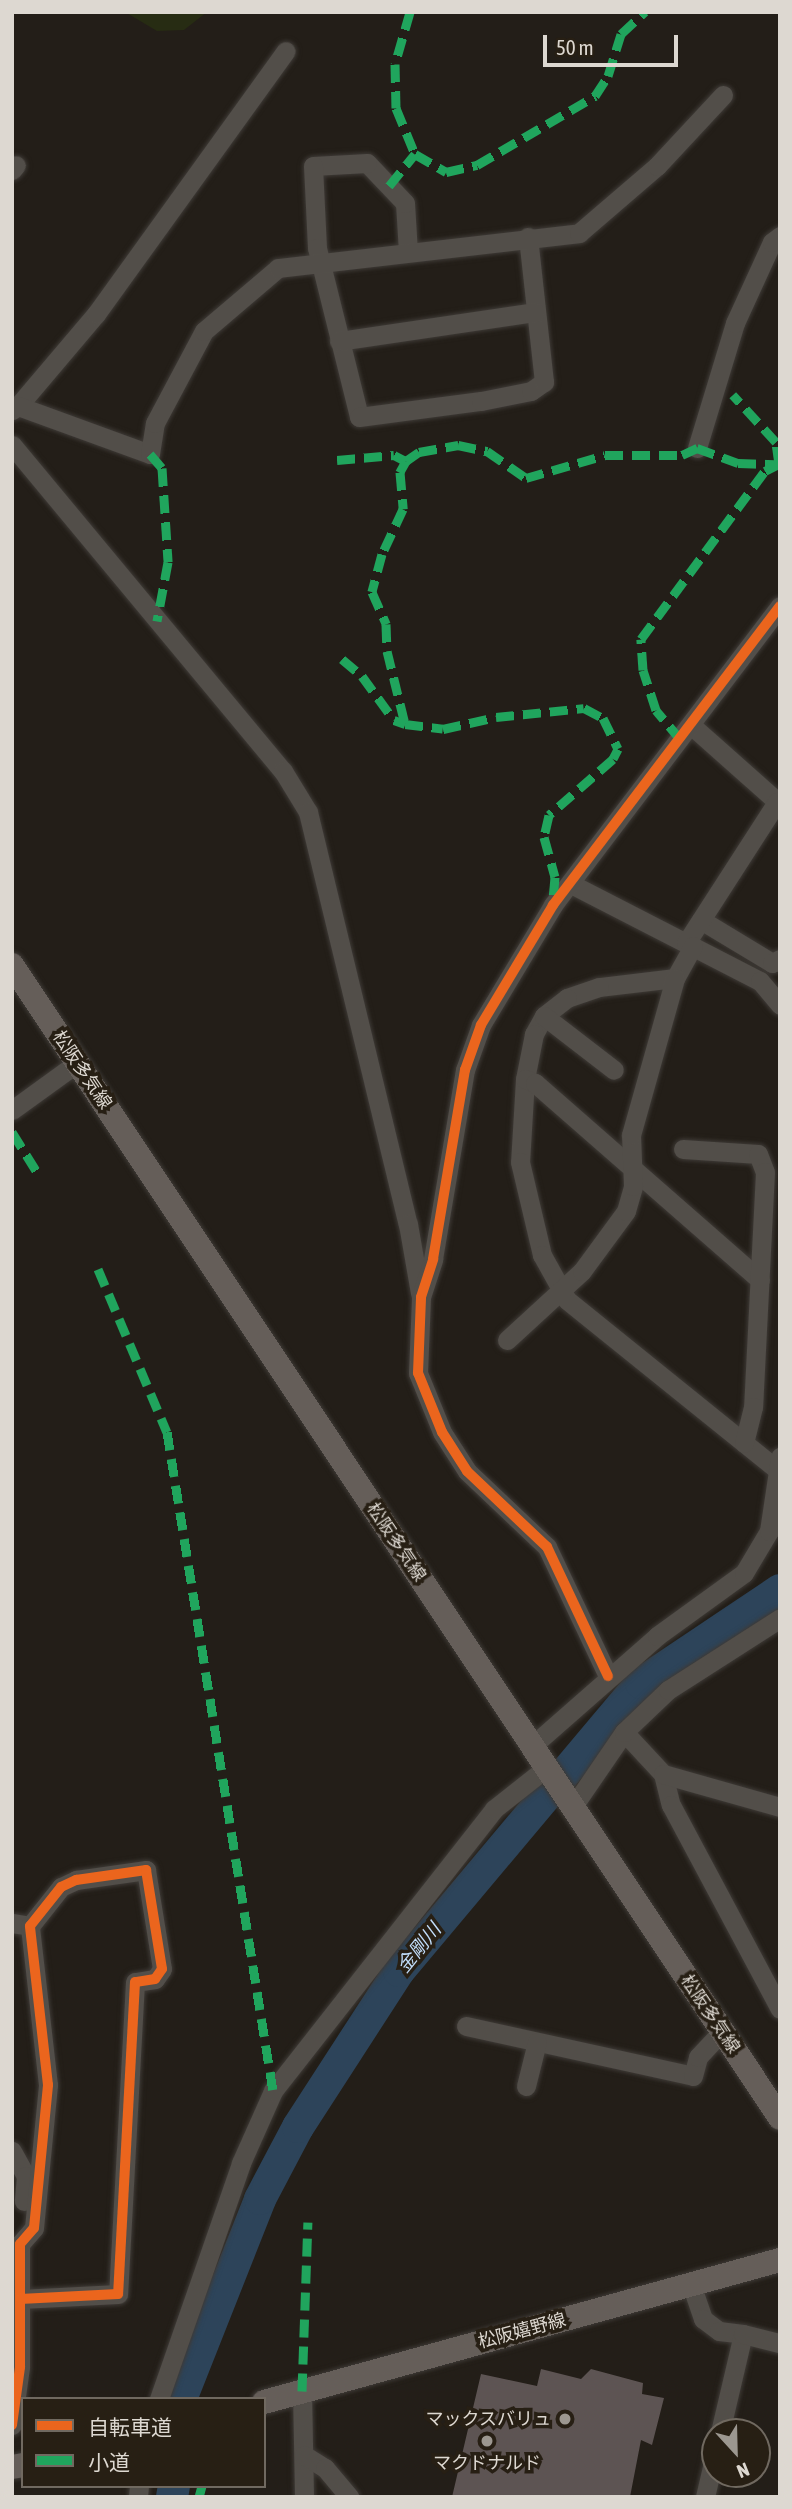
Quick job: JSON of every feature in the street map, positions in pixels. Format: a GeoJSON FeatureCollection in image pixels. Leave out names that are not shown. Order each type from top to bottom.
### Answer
{"type":"FeatureCollection","features":[{"type":"Feature","properties":{"kind":"main road","name":"松阪多気線"},"geometry":{"type":"LineString","coordinates":[[12,965],[780,2118]]}},
{"type":"Feature","properties":{"kind":"main road","name":"松阪嬉野線"},"geometry":{"type":"LineString","coordinates":[[266,2401],[780,2259]]}},
{"type":"Feature","properties":{"kind":"street"},"geometry":{"type":"LineString","coordinates":[[286,51],[96,314],[15,408],[150,454],[155,423],[204,331],[278,268],[579,233],[657,166],[723,95]]}},
{"type":"Feature","properties":{"kind":"street"},"geometry":{"type":"LineString","coordinates":[[408,251],[405,203],[367,163],[313,166],[321,263],[359,416],[481,401],[531,391],[544,382],[528,237]]}},
{"type":"Feature","properties":{"kind":"street"},"geometry":{"type":"LineString","coordinates":[[697,448],[735,323],[772,242],[780,236]]}},
{"type":"Feature","properties":{"kind":"street"},"geometry":{"type":"LineString","coordinates":[[339,341],[535,312]]}},
{"type":"Feature","properties":{"kind":"street"},"geometry":{"type":"LineString","coordinates":[[12,445],[283,771],[308,813],[408,1224],[421,1297],[418,1373],[442,1432],[467,1471],[547,1547],[607,1676]]}},
{"type":"Feature","properties":{"kind":"street"},"geometry":{"type":"LineString","coordinates":[[421,1297],[433,1259],[465,1070],[481,1025],[553,905],[573,885],[780,606]]}},
{"type":"Feature","properties":{"kind":"street"},"geometry":{"type":"LineString","coordinates":[[508,1340],[561,1291],[626,1210],[633,1186],[631,1135],[676,978],[701,920],[779,803],[692,726]]}},
{"type":"Feature","properties":{"kind":"street"},"geometry":{"type":"LineString","coordinates":[[573,885],[760,981],[780,1005]]}},
{"type":"Feature","properties":{"kind":"street"},"geometry":{"type":"LineString","coordinates":[[701,920],[772,963],[780,959]]}},
{"type":"Feature","properties":{"kind":"street"},"geometry":{"type":"LineString","coordinates":[[532,1746],[607,1676],[744,1573],[769,1531],[779,1463],[744,1443],[561,1291],[542,1255],[520,1162],[526,1079],[534,1034],[544,1016],[567,998],[599,987],[676,978]]}},
{"type":"Feature","properties":{"kind":"street"},"geometry":{"type":"LineString","coordinates":[[544,1016],[614,1070]]}},
{"type":"Feature","properties":{"kind":"street"},"geometry":{"type":"LineString","coordinates":[[12,1110],[77,1063]]}},
{"type":"Feature","properties":{"kind":"street"},"geometry":{"type":"LineString","coordinates":[[526,1079],[760,1280]]}},
{"type":"Feature","properties":{"kind":"street"},"geometry":{"type":"LineString","coordinates":[[683,1149],[758,1154],[765,1172],[752,1406],[744,1443]]}},
{"type":"Feature","properties":{"kind":"street"},"geometry":{"type":"LineString","coordinates":[[569,1803],[624,1732],[668,1690],[780,1618]]}},
{"type":"Feature","properties":{"kind":"street"},"geometry":{"type":"LineString","coordinates":[[624,1732],[663,1774],[671,1805],[780,2008]]}},
{"type":"Feature","properties":{"kind":"street"},"geometry":{"type":"LineString","coordinates":[[160,2397],[241,2162],[273,2091],[494,1809],[548,1771]]}},
{"type":"Feature","properties":{"kind":"street"},"geometry":{"type":"LineString","coordinates":[[663,1774],[780,1807]]}},
{"type":"Feature","properties":{"kind":"street"},"geometry":{"type":"LineString","coordinates":[[17,2255],[34,2228],[48,2085],[21,1924],[61,1887],[76,1880],[146,1870],[162,1969],[155,1979],[135,1982],[118,2294],[20,2299]]}},
{"type":"Feature","properties":{"kind":"street"},"geometry":{"type":"LineString","coordinates":[[466,2026],[693,2076],[698,2057],[722,2031]]}},
{"type":"Feature","properties":{"kind":"street"},"geometry":{"type":"LineString","coordinates":[[526,2086],[537,2042]]}},
{"type":"Feature","properties":{"kind":"street"},"geometry":{"type":"LineString","coordinates":[[12,2425],[20,2367],[17,2255],[26,2176],[15,2160]]}},
{"type":"Feature","properties":{"kind":"street"},"geometry":{"type":"LineString","coordinates":[[691,2284],[703,2319],[719,2331],[780,2343]]}},
{"type":"Feature","properties":{"kind":"street"},"geometry":{"type":"LineString","coordinates":[[723,2418],[743,2334]]}},
{"type":"Feature","properties":{"kind":"street"},"geometry":{"type":"LineString","coordinates":[[302,2391],[304,2497]]}},
{"type":"Feature","properties":{"kind":"street"},"geometry":{"type":"LineString","coordinates":[[304,2455],[325,2468],[349,2497]]}},
{"type":"Feature","properties":{"kind":"green space"},"geometry":{"type":"Polygon","coordinates":[[[125,12],[207,12],[184,30],[157,31],[125,12]]]}},
{"type":"Feature","properties":{"kind":"building","name":"マックスバリュ"},"geometry":{"type":"Polygon","coordinates":[[[541,2369],[581,2379],[591,2369],[643,2383],[642,2394],[664,2398],[652,2445],[641,2440],[630,2497],[452,2497],[481,2374],[537,2386],[541,2369]]]}},
{"type":"Feature","properties":{"kind":"waterway","name":"金剛川"},"geometry":{"type":"LineString","coordinates":[[182,2397],[260,2199],[298,2127],[399,1971],[641,1683],[780,1590]]}},
{"type":"Feature","properties":{"kind":"waterway","name":"金剛川"},"geometry":{"type":"LineString","coordinates":[[172,2497],[174,2488]]}},
{"type":"Feature","properties":{"kind":"marked path"},"geometry":{"type":"LineString","coordinates":[[410,12],[395,64],[396,108],[415,154],[446,172],[477,165],[595,96],[608,76],[621,34],[645,12]]}},
{"type":"Feature","properties":{"kind":"marked path"},"geometry":{"type":"LineString","coordinates":[[389,186],[415,154]]}},
{"type":"Feature","properties":{"kind":"marked path"},"geometry":{"type":"LineString","coordinates":[[681,740],[656,710],[643,670],[641,639],[765,471],[779,464],[776,442],[733,395]]}},
{"type":"Feature","properties":{"kind":"marked path"},"geometry":{"type":"LineString","coordinates":[[406,461],[419,452],[458,445],[487,451],[526,478],[605,455],[682,455],[697,448],[738,463],[775,464]]}},
{"type":"Feature","properties":{"kind":"marked path"},"geometry":{"type":"LineString","coordinates":[[150,454],[162,468],[168,562],[157,621]]}},
{"type":"Feature","properties":{"kind":"marked path"},"geometry":{"type":"LineString","coordinates":[[337,460],[394,455],[406,461],[400,472],[403,509],[382,554],[372,592],[386,624],[387,651],[405,724]]}},
{"type":"Feature","properties":{"kind":"marked path"},"geometry":{"type":"LineString","coordinates":[[342,659],[362,676],[394,720],[405,724],[443,729],[496,717],[584,708],[603,718],[618,749],[613,759],[549,815],[544,837],[555,877],[553,902]]}},
{"type":"Feature","properties":{"kind":"marked path"},"geometry":{"type":"LineString","coordinates":[[12,1132],[40,1177]]}},
{"type":"Feature","properties":{"kind":"marked path"},"geometry":{"type":"LineString","coordinates":[[98,1269],[167,1432],[273,2091]]}},
{"type":"Feature","properties":{"kind":"marked path"},"geometry":{"type":"LineString","coordinates":[[302,2391],[308,2222]]}},
{"type":"Feature","properties":{"kind":"marked path"},"geometry":{"type":"LineString","coordinates":[[199,2497],[201,2488]]}},
{"type":"Feature","properties":{"kind":"cycle path"},"geometry":{"type":"LineString","coordinates":[[608,1676],[547,1547],[467,1471],[442,1432],[418,1373],[421,1297],[433,1259],[465,1070],[481,1025],[553,905],[780,606]]}},
{"type":"Feature","properties":{"kind":"cycle path"},"geometry":{"type":"LineString","coordinates":[[12,2425],[20,2367],[20,2244],[34,2228],[48,2085],[30,1926],[61,1887],[76,1880],[146,1870],[162,1969],[155,1979],[135,1982],[118,2294],[20,2299]]}},
{"type":"Feature","properties":{"kind":"place","name":"マックスバリュ"},"geometry":{"type":"Point","coordinates":[565,2419]}},
{"type":"Feature","properties":{"kind":"place","name":"マクドナルド"},"geometry":{"type":"Point","coordinates":[487,2441]}}]}
